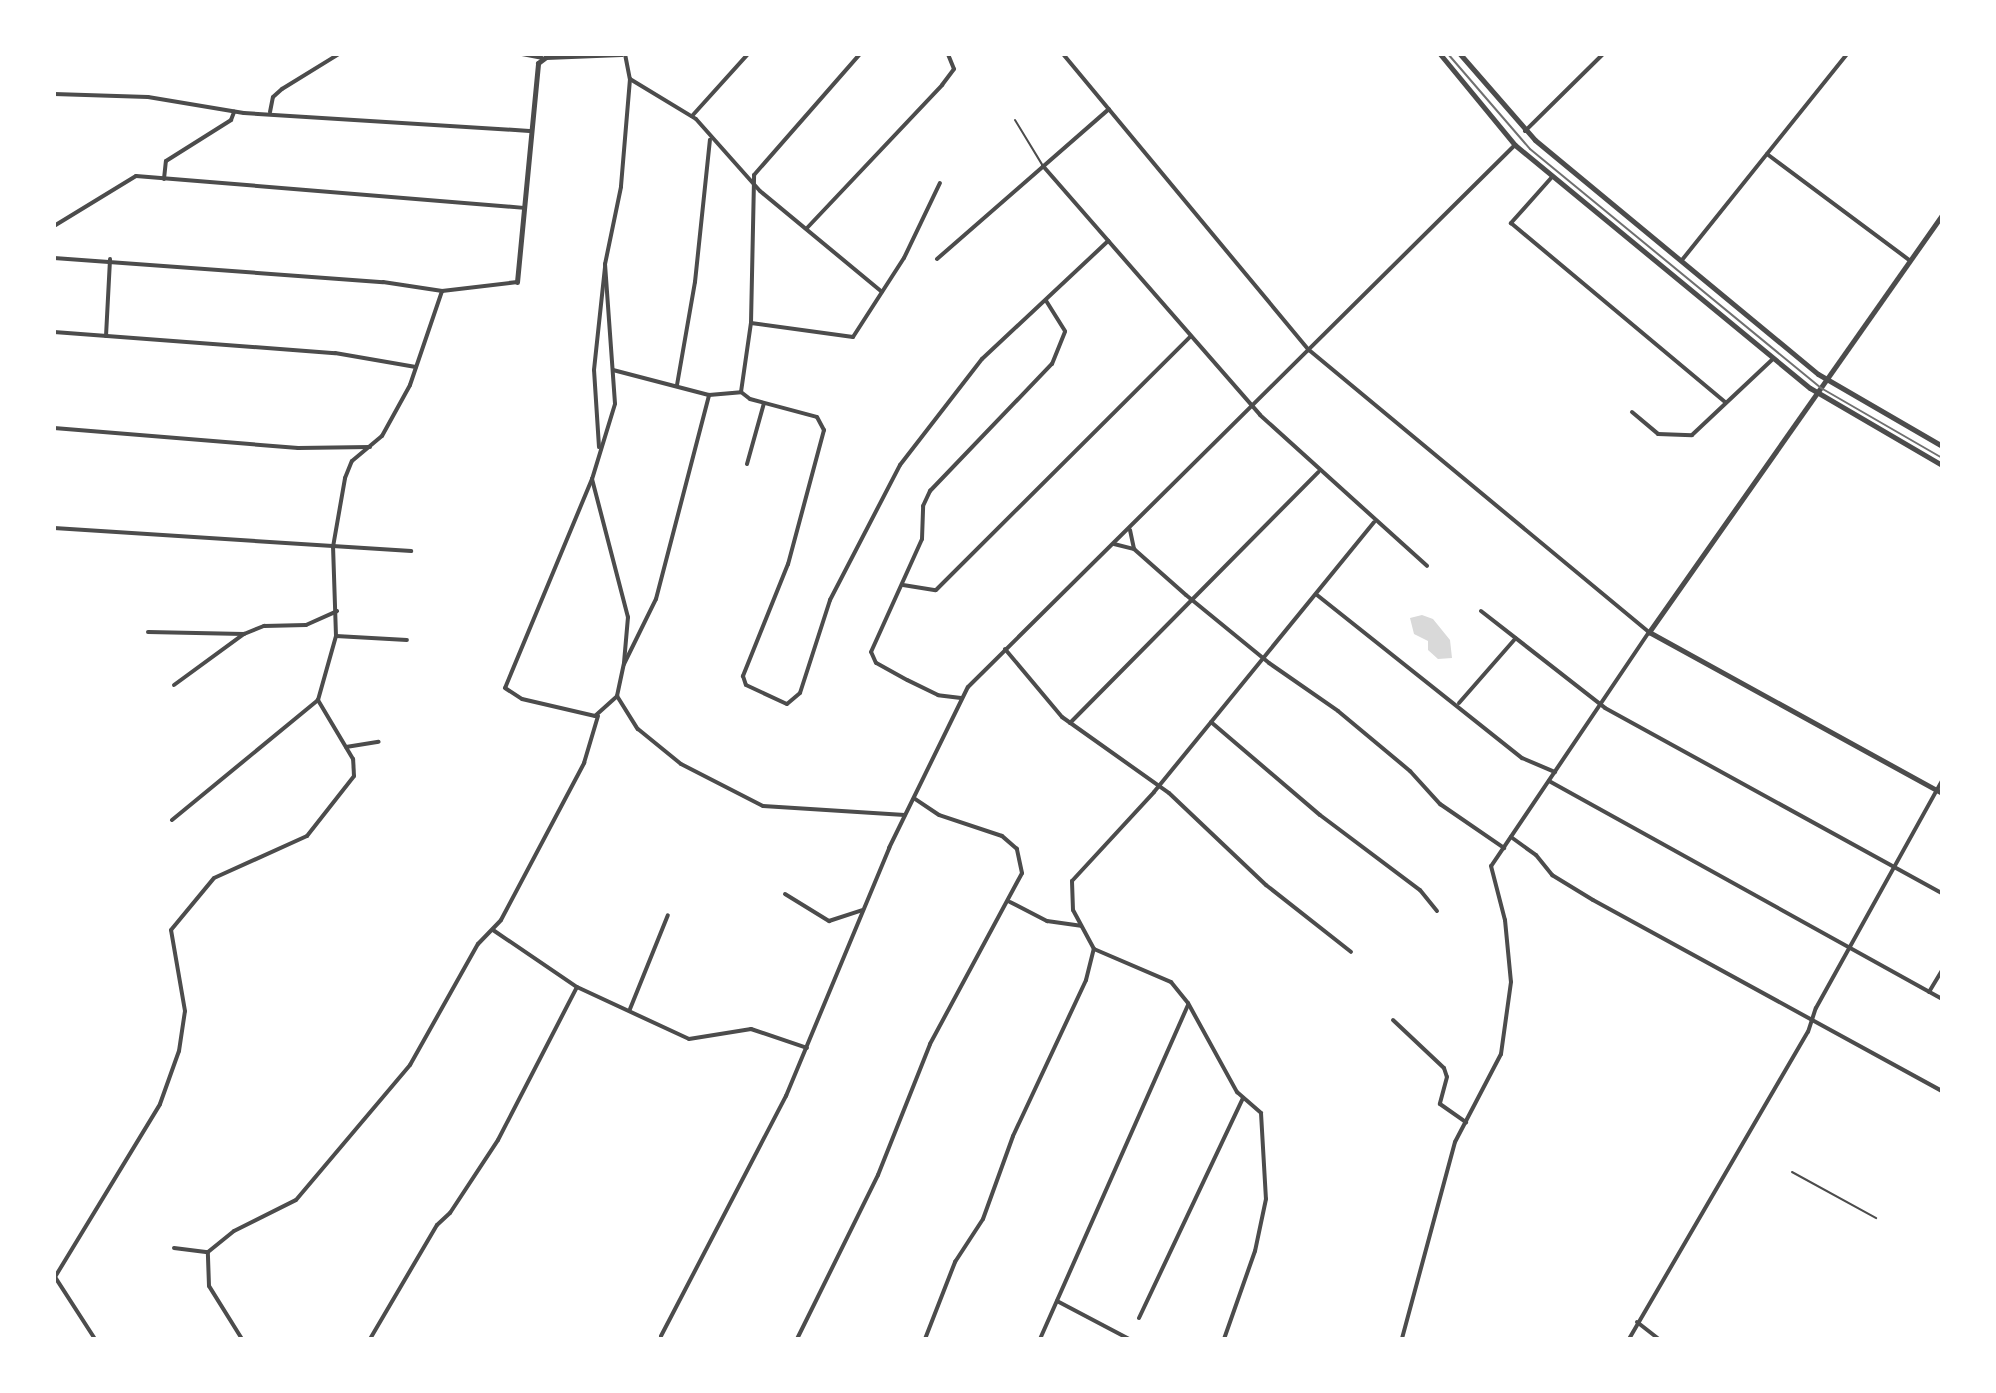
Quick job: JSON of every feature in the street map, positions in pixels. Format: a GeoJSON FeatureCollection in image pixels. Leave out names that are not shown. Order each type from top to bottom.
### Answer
{"type":"FeatureCollection","features":[{"type":"Feature","properties":{"kind":"street"},"geometry":{"type":"LineString","coordinates":[[270,112],[273,97],[282,89],[339,54]]}},
{"type":"Feature","properties":{"kind":"street"},"geometry":{"type":"LineString","coordinates":[[522,54],[542,58],[623,54],[630,79],[621,187],[605,264],[594,370],[599,447]]}},
{"type":"Feature","properties":{"kind":"street"},"geometry":{"type":"LineString","coordinates":[[692,116],[748,54]]}},
{"type":"Feature","properties":{"kind":"street"},"geometry":{"type":"LineString","coordinates":[[741,392],[751,323],[754,175],[795,123],[860,54]]}},
{"type":"Feature","properties":{"kind":"street"},"geometry":{"type":"LineString","coordinates":[[807,228],[954,69],[948,54]]}},
{"type":"Feature","properties":{"kind":"street"},"geometry":{"type":"LineString","coordinates":[[1063,54],[1309,350],[1649,632],[1940,791]]}},
{"type":"Feature","properties":{"kind":"street"},"geometry":{"type":"LineString","coordinates":[[1440,54],[1515,145],[1552,177],[1817,393],[1942,465]]}},
{"type":"Feature","properties":{"kind":"street"},"geometry":{"type":"LineString","coordinates":[[1460,54],[1525,131],[1826,379],[1942,446]]}},
{"type":"Feature","properties":{"kind":"street"},"geometry":{"type":"LineString","coordinates":[[1525,131],[1603,54]]}},
{"type":"Feature","properties":{"kind":"street"},"geometry":{"type":"LineString","coordinates":[[1682,260],[1847,54]]}},
{"type":"Feature","properties":{"kind":"street"},"geometry":{"type":"LineString","coordinates":[[54,258],[110,259],[442,291],[517,282],[529,131],[542,58]]}},
{"type":"Feature","properties":{"kind":"street"},"geometry":{"type":"LineString","coordinates":[[630,79],[692,116],[710,140],[754,184],[882,292]]}},
{"type":"Feature","properties":{"kind":"street"},"geometry":{"type":"LineString","coordinates":[[54,94],[148,97],[234,112],[529,131]]}},
{"type":"Feature","properties":{"kind":"street"},"geometry":{"type":"LineString","coordinates":[[937,259],[1109,109]]}},
{"type":"Feature","properties":{"kind":"street"},"geometry":{"type":"LineString","coordinates":[[164,179],[166,161],[231,120],[234,112]]}},
{"type":"Feature","properties":{"kind":"street"},"geometry":{"type":"LineString","coordinates":[[677,385],[693,297],[710,140]]}},
{"type":"Feature","properties":{"kind":"street"},"geometry":{"type":"LineString","coordinates":[[661,1336],[807,1048],[862,910],[961,698],[1005,649],[1515,145]]}},
{"type":"Feature","properties":{"kind":"street"},"geometry":{"type":"LineString","coordinates":[[1766,153],[1909,260]]}},
{"type":"Feature","properties":{"kind":"street"},"geometry":{"type":"LineString","coordinates":[[1043,166],[1253,407],[1318,472],[1427,566]]}},
{"type":"Feature","properties":{"kind":"street"},"geometry":{"type":"LineString","coordinates":[[54,226],[136,176],[524,208]]}},
{"type":"Feature","properties":{"kind":"street"},"geometry":{"type":"LineString","coordinates":[[1552,177],[1511,223],[1725,402]]}},
{"type":"Feature","properties":{"kind":"street"},"geometry":{"type":"LineString","coordinates":[[751,323],[850,339],[882,292],[940,183]]}},
{"type":"Feature","properties":{"kind":"street"},"geometry":{"type":"LineString","coordinates":[[1402,1339],[1417,1266],[1429,1247],[1455,1142],[1497,1071],[1511,982],[1505,920],[1491,866],[1599,704],[1942,215]]}},
{"type":"Feature","properties":{"kind":"street"},"geometry":{"type":"LineString","coordinates":[[613,370],[709,395],[741,392],[764,403],[817,417],[824,430],[788,564],[743,676],[746,685],[787,704],[795,701],[830,600],[900,465],[982,359],[1108,241]]}},
{"type":"Feature","properties":{"kind":"street"},"geometry":{"type":"LineString","coordinates":[[106,336],[110,259]]}},
{"type":"Feature","properties":{"kind":"street"},"geometry":{"type":"LineString","coordinates":[[598,716],[522,699],[505,688],[592,479],[599,447],[615,404],[605,264]]}},
{"type":"Feature","properties":{"kind":"street"},"geometry":{"type":"LineString","coordinates":[[172,820],[318,700],[336,636],[333,547],[348,469],[382,436],[416,367],[442,291]]}},
{"type":"Feature","properties":{"kind":"street"},"geometry":{"type":"LineString","coordinates":[[961,698],[930,692],[872,659],[922,539],[923,506],[930,491],[1052,364],[1065,331],[1046,301]]}},
{"type":"Feature","properties":{"kind":"street"},"geometry":{"type":"LineString","coordinates":[[54,332],[335,353],[416,367]]}},
{"type":"Feature","properties":{"kind":"street"},"geometry":{"type":"LineString","coordinates":[[903,585],[936,590],[1190,337]]}},
{"type":"Feature","properties":{"kind":"street"},"geometry":{"type":"LineString","coordinates":[[1632,412],[1658,434],[1676,439],[1699,429],[1725,402],[1750,385],[1774,357]]}},
{"type":"Feature","properties":{"kind":"street"},"geometry":{"type":"LineString","coordinates":[[624,664],[656,599],[709,395]]}},
{"type":"Feature","properties":{"kind":"street"},"geometry":{"type":"LineString","coordinates":[[747,464],[764,403]]}},
{"type":"Feature","properties":{"kind":"street"},"geometry":{"type":"LineString","coordinates":[[54,428],[298,448],[370,447]]}},
{"type":"Feature","properties":{"kind":"street"},"geometry":{"type":"LineString","coordinates":[[1070,723],[1318,472]]}},
{"type":"Feature","properties":{"kind":"street"},"geometry":{"type":"LineString","coordinates":[[174,1248],[208,1252],[234,1231],[296,1200],[410,1065],[478,944],[493,930],[584,763],[598,716],[617,696],[624,664],[628,617],[592,479]]}},
{"type":"Feature","properties":{"kind":"street"},"geometry":{"type":"LineString","coordinates":[[1224,1339],[1255,1251],[1266,1199],[1261,1113],[1243,1098],[1188,1003],[1159,975],[1094,949],[1070,901],[1072,881],[1159,785],[1374,522]]}},
{"type":"Feature","properties":{"kind":"street"},"geometry":{"type":"LineString","coordinates":[[54,528],[411,551]]}},
{"type":"Feature","properties":{"kind":"street"},"geometry":{"type":"LineString","coordinates":[[1129,529],[1134,549]]}},
{"type":"Feature","properties":{"kind":"street"},"geometry":{"type":"LineString","coordinates":[[1113,544],[1134,549],[1264,658],[1338,711],[1410,771],[1440,804],[1504,848]]}},
{"type":"Feature","properties":{"kind":"street"},"geometry":{"type":"LineString","coordinates":[[1317,595],[1459,703],[1522,758],[1555,772]]}},
{"type":"Feature","properties":{"kind":"street"},"geometry":{"type":"LineString","coordinates":[[174,685],[244,634],[264,626],[306,625],[337,611]]}},
{"type":"Feature","properties":{"kind":"street"},"geometry":{"type":"LineString","coordinates":[[1481,611],[1599,704],[1942,893]]}},
{"type":"Feature","properties":{"kind":"street"},"geometry":{"type":"LineString","coordinates":[[148,632],[244,634]]}},
{"type":"Feature","properties":{"kind":"street"},"geometry":{"type":"LineString","coordinates":[[336,636],[407,640]]}},
{"type":"Feature","properties":{"kind":"street"},"geometry":{"type":"LineString","coordinates":[[1459,703],[1516,638]]}},
{"type":"Feature","properties":{"kind":"street"},"geometry":{"type":"LineString","coordinates":[[1005,649],[1070,723],[1159,785],[1266,885],[1351,952]]}},
{"type":"Feature","properties":{"kind":"street"},"geometry":{"type":"LineString","coordinates":[[617,696],[638,729],[681,764],[750,801],[799,811],[865,809],[905,815]]}},
{"type":"Feature","properties":{"kind":"street"},"geometry":{"type":"LineString","coordinates":[[95,1339],[54,1278],[122,1161],[160,1104],[183,1027],[183,988],[171,930],[214,878],[307,836],[354,776],[346,747],[318,700]]}},
{"type":"Feature","properties":{"kind":"street"},"geometry":{"type":"LineString","coordinates":[[1211,722],[1320,815],[1420,890],[1437,911]]}},
{"type":"Feature","properties":{"kind":"street"},"geometry":{"type":"LineString","coordinates":[[346,747],[379,742]]}},
{"type":"Feature","properties":{"kind":"street"},"geometry":{"type":"LineString","coordinates":[[1549,781],[1942,999]]}},
{"type":"Feature","properties":{"kind":"street"},"geometry":{"type":"LineString","coordinates":[[1629,1339],[1812,1022],[1893,868],[1940,791],[1942,781]]}},
{"type":"Feature","properties":{"kind":"street"},"geometry":{"type":"LineString","coordinates":[[797,1339],[878,1175],[947,1007],[1010,902],[1022,873],[1009,841],[939,815],[915,799]]}},
{"type":"Feature","properties":{"kind":"street"},"geometry":{"type":"LineString","coordinates":[[1511,837],[1536,855],[1552,875],[1812,1022],[1942,1091]]}},
{"type":"Feature","properties":{"kind":"street"},"geometry":{"type":"LineString","coordinates":[[785,894],[829,921],[862,910]]}},
{"type":"Feature","properties":{"kind":"street"},"geometry":{"type":"LineString","coordinates":[[1010,902],[1047,921],[1081,926]]}},
{"type":"Feature","properties":{"kind":"street"},"geometry":{"type":"LineString","coordinates":[[630,1009],[668,915]]}},
{"type":"Feature","properties":{"kind":"street"},"geometry":{"type":"LineString","coordinates":[[493,930],[502,941],[577,987],[689,1039],[751,1029],[807,1048]]}},
{"type":"Feature","properties":{"kind":"street"},"geometry":{"type":"LineString","coordinates":[[925,1339],[955,1262],[983,1219],[1013,1136],[1086,980],[1094,949]]}},
{"type":"Feature","properties":{"kind":"street"},"geometry":{"type":"LineString","coordinates":[[1929,992],[1942,970]]}},
{"type":"Feature","properties":{"kind":"street"},"geometry":{"type":"LineString","coordinates":[[370,1339],[437,1225],[498,1140],[547,1054],[577,987]]}},
{"type":"Feature","properties":{"kind":"street"},"geometry":{"type":"LineString","coordinates":[[1040,1339],[1188,1003]]}},
{"type":"Feature","properties":{"kind":"street"},"geometry":{"type":"LineString","coordinates":[[1393,1020],[1444,1068],[1447,1077],[1440,1104],[1466,1122]]}},
{"type":"Feature","properties":{"kind":"street"},"geometry":{"type":"LineString","coordinates":[[1139,1318],[1243,1098]]}},
{"type":"Feature","properties":{"kind":"street"},"geometry":{"type":"LineString","coordinates":[[208,1252],[209,1286],[242,1339]]}},
{"type":"Feature","properties":{"kind":"street"},"geometry":{"type":"LineString","coordinates":[[1057,1301],[1129,1339]]}},
{"type":"Feature","properties":{"kind":"street"},"geometry":{"type":"LineString","coordinates":[[1637,1322],[1659,1339]]}},
{"type":"Feature","properties":{"kind":"lane"},"geometry":{"type":"LineString","coordinates":[[1015,120],[1043,166]]}},
{"type":"Feature","properties":{"kind":"lane"},"geometry":{"type":"LineString","coordinates":[[1792,1172],[1876,1218]]}},
{"type":"Feature","properties":{"kind":"shaded area"},"geometry":{"type":"Polygon","coordinates":[[[1422,615],[1433,619],[1450,640],[1452,658],[1438,659],[1428,650],[1428,641],[1414,634],[1410,618],[1422,615]]]}},
{"type":"Feature","properties":{"kind":"tram line"},"geometry":{"type":"LineString","coordinates":[[1448,54],[1530,149],[1821,388],[1942,458]]}}]}
